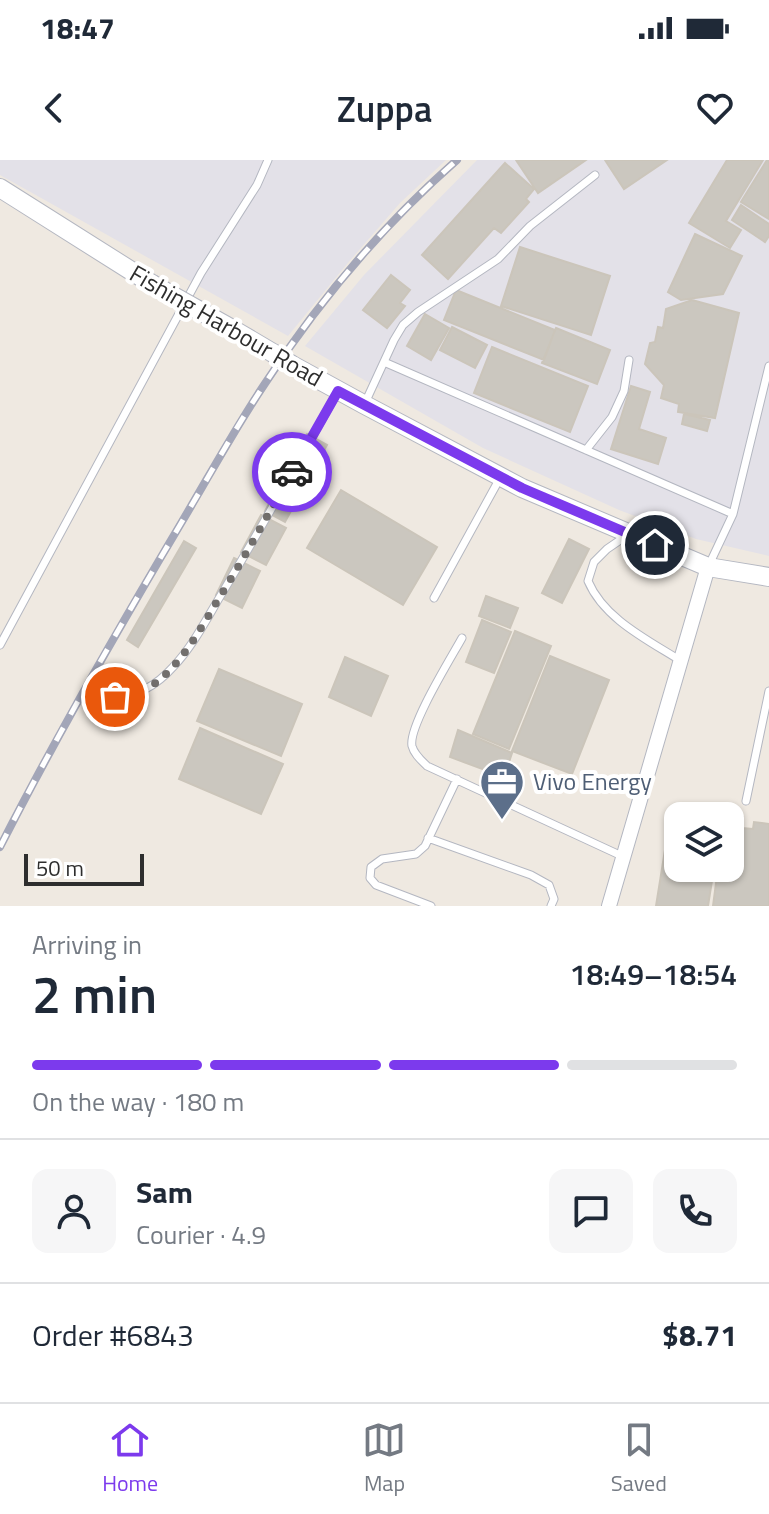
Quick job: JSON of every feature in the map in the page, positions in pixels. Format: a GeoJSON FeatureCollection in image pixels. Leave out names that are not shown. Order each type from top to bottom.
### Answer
{"type":"FeatureCollection","features":[{"type":"Feature","properties":{"kind":"street","name":"Fishing Harbour Road"},"geometry":{"type":"LineString","coordinates":[[0,188],[152,284],[292,365],[522,488],[708,567],[769,577]]}},
{"type":"Feature","properties":{"kind":"street"},"geometry":{"type":"LineString","coordinates":[[609,906],[708,567]]}},
{"type":"Feature","properties":{"kind":"lane"},"geometry":{"type":"LineString","coordinates":[[0,645],[201,273],[257,185],[268,160]]}},
{"type":"Feature","properties":{"kind":"lane"},"geometry":{"type":"LineString","coordinates":[[365,405],[403,325],[498,259],[530,226],[595,175]]}},
{"type":"Feature","properties":{"kind":"lane"},"geometry":{"type":"LineString","coordinates":[[586,450],[612,417],[624,391],[629,360]]}},
{"type":"Feature","properties":{"kind":"lane"},"geometry":{"type":"LineString","coordinates":[[384,362],[733,514]]}},
{"type":"Feature","properties":{"kind":"lane"},"geometry":{"type":"LineString","coordinates":[[708,567],[733,514],[769,366]]}},
{"type":"Feature","properties":{"kind":"lane"},"geometry":{"type":"LineString","coordinates":[[115,697],[130,696],[149,689],[174,667],[239,565],[338,391]]}},
{"type":"Feature","properties":{"kind":"lane"},"geometry":{"type":"LineString","coordinates":[[434,598],[501,476]]}},
{"type":"Feature","properties":{"kind":"lane"},"geometry":{"type":"LineString","coordinates":[[629,534],[594,562],[588,581],[595,597],[624,624],[681,661]]}},
{"type":"Feature","properties":{"kind":"lane"},"geometry":{"type":"LineString","coordinates":[[462,638],[416,724],[411,744],[417,755],[427,766],[624,857]]}},
{"type":"Feature","properties":{"kind":"lane"},"geometry":{"type":"LineString","coordinates":[[746,801],[769,691]]}},
{"type":"Feature","properties":{"kind":"lane"},"geometry":{"type":"LineString","coordinates":[[431,906],[376,885],[370,878],[371,867],[382,859],[416,854],[425,846],[457,779]]}},
{"type":"Feature","properties":{"kind":"lane"},"geometry":{"type":"LineString","coordinates":[[428,838],[531,875],[549,885],[554,899],[551,906]]}},
{"type":"Feature","properties":{"kind":"shaded area"},"geometry":{"type":"Polygon","coordinates":[[[0,160],[446,160],[400,203],[288,336],[0,175],[0,160]]]}},
{"type":"Feature","properties":{"kind":"shaded area"},"geometry":{"type":"Polygon","coordinates":[[[477,160],[769,160],[769,556],[696,539],[619,510],[483,448],[305,346],[364,275],[477,160]]]}},
{"type":"Feature","properties":{"kind":"building"},"geometry":{"type":"Polygon","coordinates":[[[516,160],[586,160],[538,193],[516,160]]]}},
{"type":"Feature","properties":{"kind":"building"},"geometry":{"type":"Polygon","coordinates":[[[605,160],[667,160],[624,189],[605,160]]]}},
{"type":"Feature","properties":{"kind":"building"},"geometry":{"type":"Polygon","coordinates":[[[727,160],[763,160],[726,221],[741,230],[730,248],[689,223],[727,160]]]}},
{"type":"Feature","properties":{"kind":"building"},"geometry":{"type":"Polygon","coordinates":[[[769,160],[769,219],[741,202],[769,160]]]}},
{"type":"Feature","properties":{"kind":"building"},"geometry":{"type":"Polygon","coordinates":[[[505,163],[534,189],[526,199],[529,202],[501,233],[494,228],[448,279],[422,255],[505,163]]]}},
{"type":"Feature","properties":{"kind":"building"},"geometry":{"type":"Polygon","coordinates":[[[741,205],[769,224],[769,236],[765,242],[732,220],[741,205]]]}},
{"type":"Feature","properties":{"kind":"building"},"geometry":{"type":"Polygon","coordinates":[[[695,234],[742,256],[723,294],[681,300],[668,292],[695,234]]]}},
{"type":"Feature","properties":{"kind":"building"},"geometry":{"type":"Polygon","coordinates":[[[520,247],[610,276],[591,335],[501,306],[520,247]]]}},
{"type":"Feature","properties":{"kind":"building"},"geometry":{"type":"Polygon","coordinates":[[[391,275],[410,290],[400,303],[405,306],[387,328],[363,310],[391,275]]]}},
{"type":"Feature","properties":{"kind":"building"},"geometry":{"type":"Polygon","coordinates":[[[456,290],[555,330],[544,360],[444,320],[456,290]]]}},
{"type":"Feature","properties":{"kind":"building"},"geometry":{"type":"Polygon","coordinates":[[[692,300],[739,313],[715,418],[678,412],[679,404],[661,398],[664,385],[645,364],[658,327],[663,328],[666,309],[692,300]]]}},
{"type":"Feature","properties":{"kind":"building"},"geometry":{"type":"Polygon","coordinates":[[[425,314],[449,328],[431,360],[407,346],[425,314]]]}},
{"type":"Feature","properties":{"kind":"building"},"geometry":{"type":"Polygon","coordinates":[[[452,327],[487,345],[475,368],[440,350],[452,327]]]}},
{"type":"Feature","properties":{"kind":"building"},"geometry":{"type":"Polygon","coordinates":[[[556,328],[610,350],[597,384],[542,363],[556,328]]]}},
{"type":"Feature","properties":{"kind":"building"},"geometry":{"type":"Polygon","coordinates":[[[492,347],[588,386],[570,432],[474,393],[492,347]]]}},
{"type":"Feature","properties":{"kind":"building"},"geometry":{"type":"Polygon","coordinates":[[[631,386],[650,392],[639,429],[666,438],[658,464],[611,449],[631,386]]]}},
{"type":"Feature","properties":{"kind":"building"},"geometry":{"type":"Polygon","coordinates":[[[684,414],[710,420],[707,431],[682,424],[684,414]]]}},
{"type":"Feature","properties":{"kind":"building"},"geometry":{"type":"Polygon","coordinates":[[[307,434],[327,445],[285,522],[265,511],[307,434]]]}},
{"type":"Feature","properties":{"kind":"building"},"geometry":{"type":"Polygon","coordinates":[[[341,490],[437,547],[403,605],[307,548],[341,490]]]}},
{"type":"Feature","properties":{"kind":"building"},"geometry":{"type":"Polygon","coordinates":[[[261,515],[286,528],[266,565],[241,552],[261,515]]]}},
{"type":"Feature","properties":{"kind":"building"},"geometry":{"type":"Polygon","coordinates":[[[569,539],[589,549],[562,603],[542,593],[569,539]]]}},
{"type":"Feature","properties":{"kind":"building"},"geometry":{"type":"Polygon","coordinates":[[[184,541],[196,548],[138,647],[127,640],[184,541]]]}},
{"type":"Feature","properties":{"kind":"building"},"geometry":{"type":"Polygon","coordinates":[[[234,558],[260,571],[242,608],[216,595],[234,558]]]}},
{"type":"Feature","properties":{"kind":"building"},"geometry":{"type":"Polygon","coordinates":[[[486,596],[518,608],[510,628],[479,616],[486,596]]]}},
{"type":"Feature","properties":{"kind":"building"},"geometry":{"type":"Polygon","coordinates":[[[482,620],[511,632],[494,673],[466,662],[482,620]]]}},
{"type":"Feature","properties":{"kind":"building"},"geometry":{"type":"Polygon","coordinates":[[[515,631],[551,646],[509,749],[473,734],[515,631]]]}},
{"type":"Feature","properties":{"kind":"building"},"geometry":{"type":"Polygon","coordinates":[[[550,656],[609,680],[572,774],[512,751],[550,656]]]}},
{"type":"Feature","properties":{"kind":"building"},"geometry":{"type":"Polygon","coordinates":[[[345,657],[388,676],[371,716],[329,697],[345,657]]]}},
{"type":"Feature","properties":{"kind":"building"},"geometry":{"type":"Polygon","coordinates":[[[219,669],[302,704],[281,756],[197,721],[219,669]]]}},
{"type":"Feature","properties":{"kind":"building"},"geometry":{"type":"Polygon","coordinates":[[[200,728],[283,764],[261,814],[179,779],[200,728]]]}},
{"type":"Feature","properties":{"kind":"building"},"geometry":{"type":"Polygon","coordinates":[[[458,730],[512,753],[504,777],[450,757],[458,730]]]}},
{"type":"Feature","properties":{"kind":"building"},"geometry":{"type":"Polygon","coordinates":[[[754,822],[769,824],[769,906],[713,906],[716,882],[744,882],[744,828],[753,829],[754,822]]]}},
{"type":"Feature","properties":{"kind":"building"},"geometry":{"type":"Polygon","coordinates":[[[664,856],[664,882],[712,882],[708,906],[656,906],[664,856]]]}},
{"type":"Feature","properties":{"kind":"railway"},"geometry":{"type":"LineString","coordinates":[[0,847],[110,644],[264,385],[329,294],[353,266],[403,211],[457,160]]}},
{"type":"Feature","properties":{"kind":"way so far"},"geometry":{"type":"LineString","coordinates":[[115,697],[130,696],[149,689],[174,667],[195,637],[292,472]]}},
{"type":"Feature","properties":{"kind":"place","name":"Vivo Energy"},"geometry":{"type":"Point","coordinates":[502,821]}},
{"type":"Feature","properties":{"kind":"route"},"geometry":{"type":"LineString","coordinates":[[292,472],[338,391],[522,488],[655,545]]}}]}
